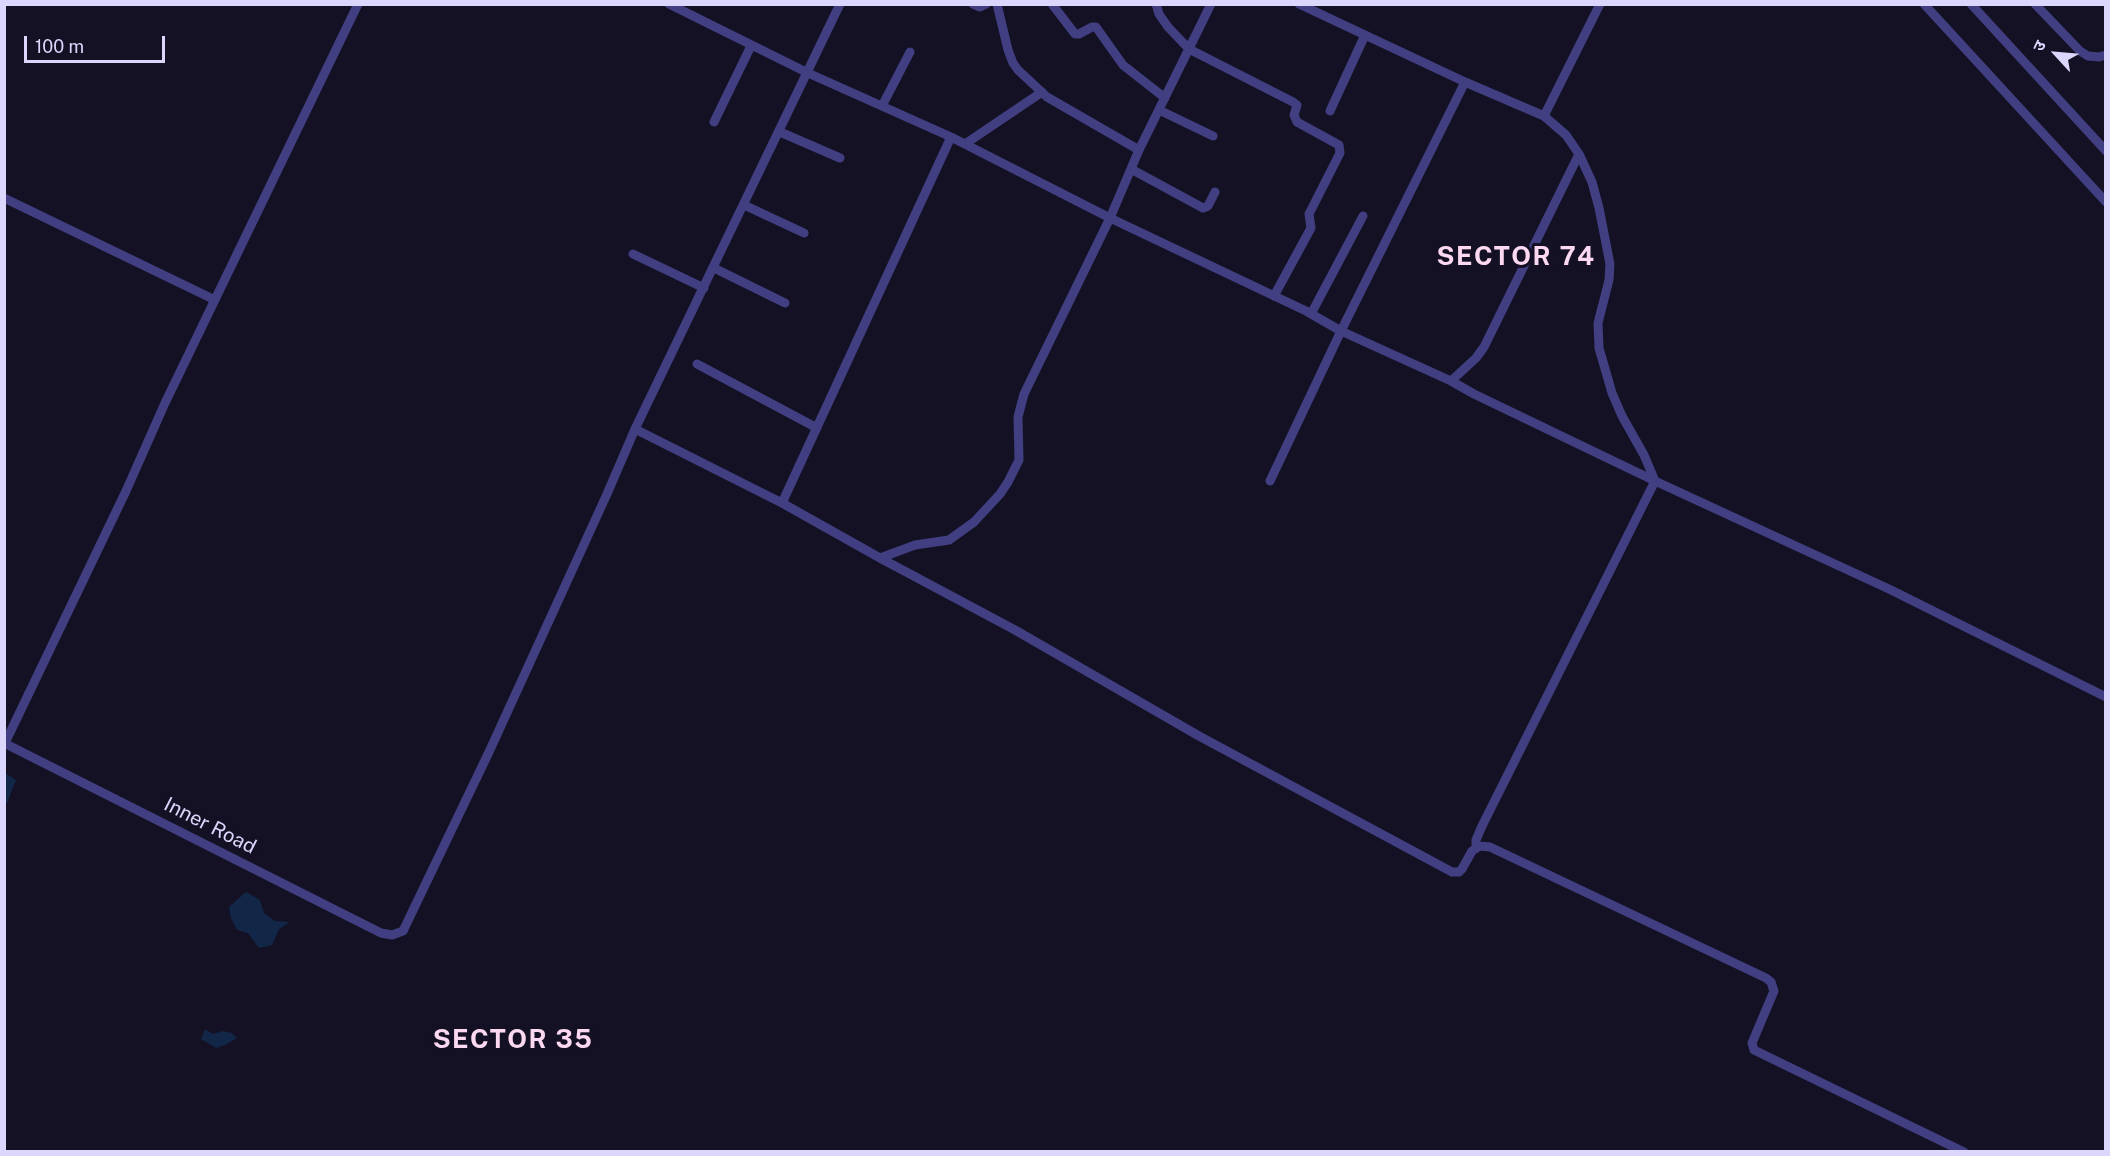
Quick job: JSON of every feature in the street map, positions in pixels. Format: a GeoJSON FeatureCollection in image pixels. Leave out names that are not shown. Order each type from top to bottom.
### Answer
{"type":"FeatureCollection","features":[{"type":"Feature","properties":{"kind":"street"},"geometry":{"type":"LineString","coordinates":[[5,743],[111,522],[165,403],[358,4]]}},
{"type":"Feature","properties":{"kind":"street"},"geometry":{"type":"LineString","coordinates":[[669,4],[808,73],[951,137],[1110,218],[1311,314],[1341,331],[1451,381],[1655,481],[1889,589],[2106,697]]}},
{"type":"Feature","properties":{"kind":"street"},"geometry":{"type":"LineString","coordinates":[[840,4],[635,429],[782,502],[880,558],[1015,630],[1199,736],[1452,872],[1459,872],[1476,848],[1482,845],[1490,847],[1766,978],[1771,982],[1774,991],[1752,1043],[1754,1050],[1964,1152]]}},
{"type":"Feature","properties":{"kind":"street"},"geometry":{"type":"LineString","coordinates":[[973,4],[980,7],[986,4]]}},
{"type":"Feature","properties":{"kind":"street"},"geometry":{"type":"LineString","coordinates":[[997,4],[1012,63],[1042,92],[1076,115],[1139,150]]}},
{"type":"Feature","properties":{"kind":"street"},"geometry":{"type":"LineString","coordinates":[[1052,4],[1075,34],[1096,27],[1123,65],[1165,98]]}},
{"type":"Feature","properties":{"kind":"street"},"geometry":{"type":"LineString","coordinates":[[1156,4],[1164,21],[1189,49],[1293,102],[1297,105],[1294,115],[1297,122],[1339,145],[1340,153],[1310,214],[1311,228],[1274,296]]}},
{"type":"Feature","properties":{"kind":"street"},"geometry":{"type":"LineString","coordinates":[[880,558],[909,547],[950,540],[974,522],[1004,488],[1019,460],[1018,417],[1024,394],[1211,4]]}},
{"type":"Feature","properties":{"kind":"street"},"geometry":{"type":"LineString","coordinates":[[1299,4],[1465,82],[1544,116],[1566,135],[1579,154],[1592,182],[1599,208],[1610,264],[1609,280],[1598,323],[1599,348],[1612,393],[1655,481],[1482,826],[1476,840],[1476,848]]}},
{"type":"Feature","properties":{"kind":"street"},"geometry":{"type":"LineString","coordinates":[[1544,116],[1600,4]]}},
{"type":"Feature","properties":{"kind":"street"},"geometry":{"type":"LineString","coordinates":[[1924,4],[2106,202]]}},
{"type":"Feature","properties":{"kind":"street"},"geometry":{"type":"LineString","coordinates":[[1971,4],[2106,151]]}},
{"type":"Feature","properties":{"kind":"street"},"geometry":{"type":"LineString","coordinates":[[2035,4],[2080,51],[2088,56],[2106,55]]}},
{"type":"Feature","properties":{"kind":"street"},"geometry":{"type":"LineString","coordinates":[[1330,111],[1365,35]]}},
{"type":"Feature","properties":{"kind":"street"},"geometry":{"type":"LineString","coordinates":[[714,122],[751,46]]}},
{"type":"Feature","properties":{"kind":"street"},"geometry":{"type":"LineString","coordinates":[[882,106],[910,52]]}},
{"type":"Feature","properties":{"kind":"street"},"geometry":{"type":"LineString","coordinates":[[1270,481],[1341,331],[1465,82]]}},
{"type":"Feature","properties":{"kind":"street"},"geometry":{"type":"LineString","coordinates":[[965,144],[1042,92]]}},
{"type":"Feature","properties":{"kind":"street"},"geometry":{"type":"LineString","coordinates":[[1159,110],[1213,136]]}},
{"type":"Feature","properties":{"kind":"street"},"geometry":{"type":"LineString","coordinates":[[780,132],[840,158]]}},
{"type":"Feature","properties":{"kind":"street"},"geometry":{"type":"LineString","coordinates":[[782,502],[951,137]]}},
{"type":"Feature","properties":{"kind":"street"},"geometry":{"type":"LineString","coordinates":[[1451,381],[1485,347],[1579,154]]}},
{"type":"Feature","properties":{"kind":"street"},"geometry":{"type":"LineString","coordinates":[[1131,169],[1203,207],[1208,206],[1215,192]]}},
{"type":"Feature","properties":{"kind":"street"},"geometry":{"type":"LineString","coordinates":[[4,198],[215,300]]}},
{"type":"Feature","properties":{"kind":"street"},"geometry":{"type":"LineString","coordinates":[[744,205],[804,233]]}},
{"type":"Feature","properties":{"kind":"street"},"geometry":{"type":"LineString","coordinates":[[1311,314],[1363,216]]}},
{"type":"Feature","properties":{"kind":"street"},"geometry":{"type":"LineString","coordinates":[[633,254],[704,288]]}},
{"type":"Feature","properties":{"kind":"street"},"geometry":{"type":"LineString","coordinates":[[714,268],[785,303]]}},
{"type":"Feature","properties":{"kind":"street"},"geometry":{"type":"LineString","coordinates":[[697,364],[817,428]]}},
{"type":"Feature","properties":{"kind":"street","name":"Inner Road"},"geometry":{"type":"LineString","coordinates":[[5,743],[381,933],[392,935],[400,932],[406,928],[489,752],[635,429]]}},
{"type":"Feature","properties":{"kind":"water"},"geometry":{"type":"Polygon","coordinates":[[[5,773],[16,780],[5,804],[5,773]]]}},
{"type":"Feature","properties":{"kind":"water"},"geometry":{"type":"Polygon","coordinates":[[[246,892],[260,900],[264,913],[275,921],[290,922],[279,929],[272,945],[259,948],[248,933],[237,930],[231,918],[229,907],[246,892]]]}},
{"type":"Feature","properties":{"kind":"water"},"geometry":{"type":"Polygon","coordinates":[[[205,1029],[213,1034],[223,1031],[231,1033],[237,1038],[216,1048],[201,1039],[205,1029]]]}},
{"type":"Feature","properties":{"kind":"district","name":"SECTOR 74"},"geometry":{"type":"Point","coordinates":[1516,257]}},
{"type":"Feature","properties":{"kind":"district","name":"SECTOR 35"},"geometry":{"type":"Point","coordinates":[513,1040]}}]}
